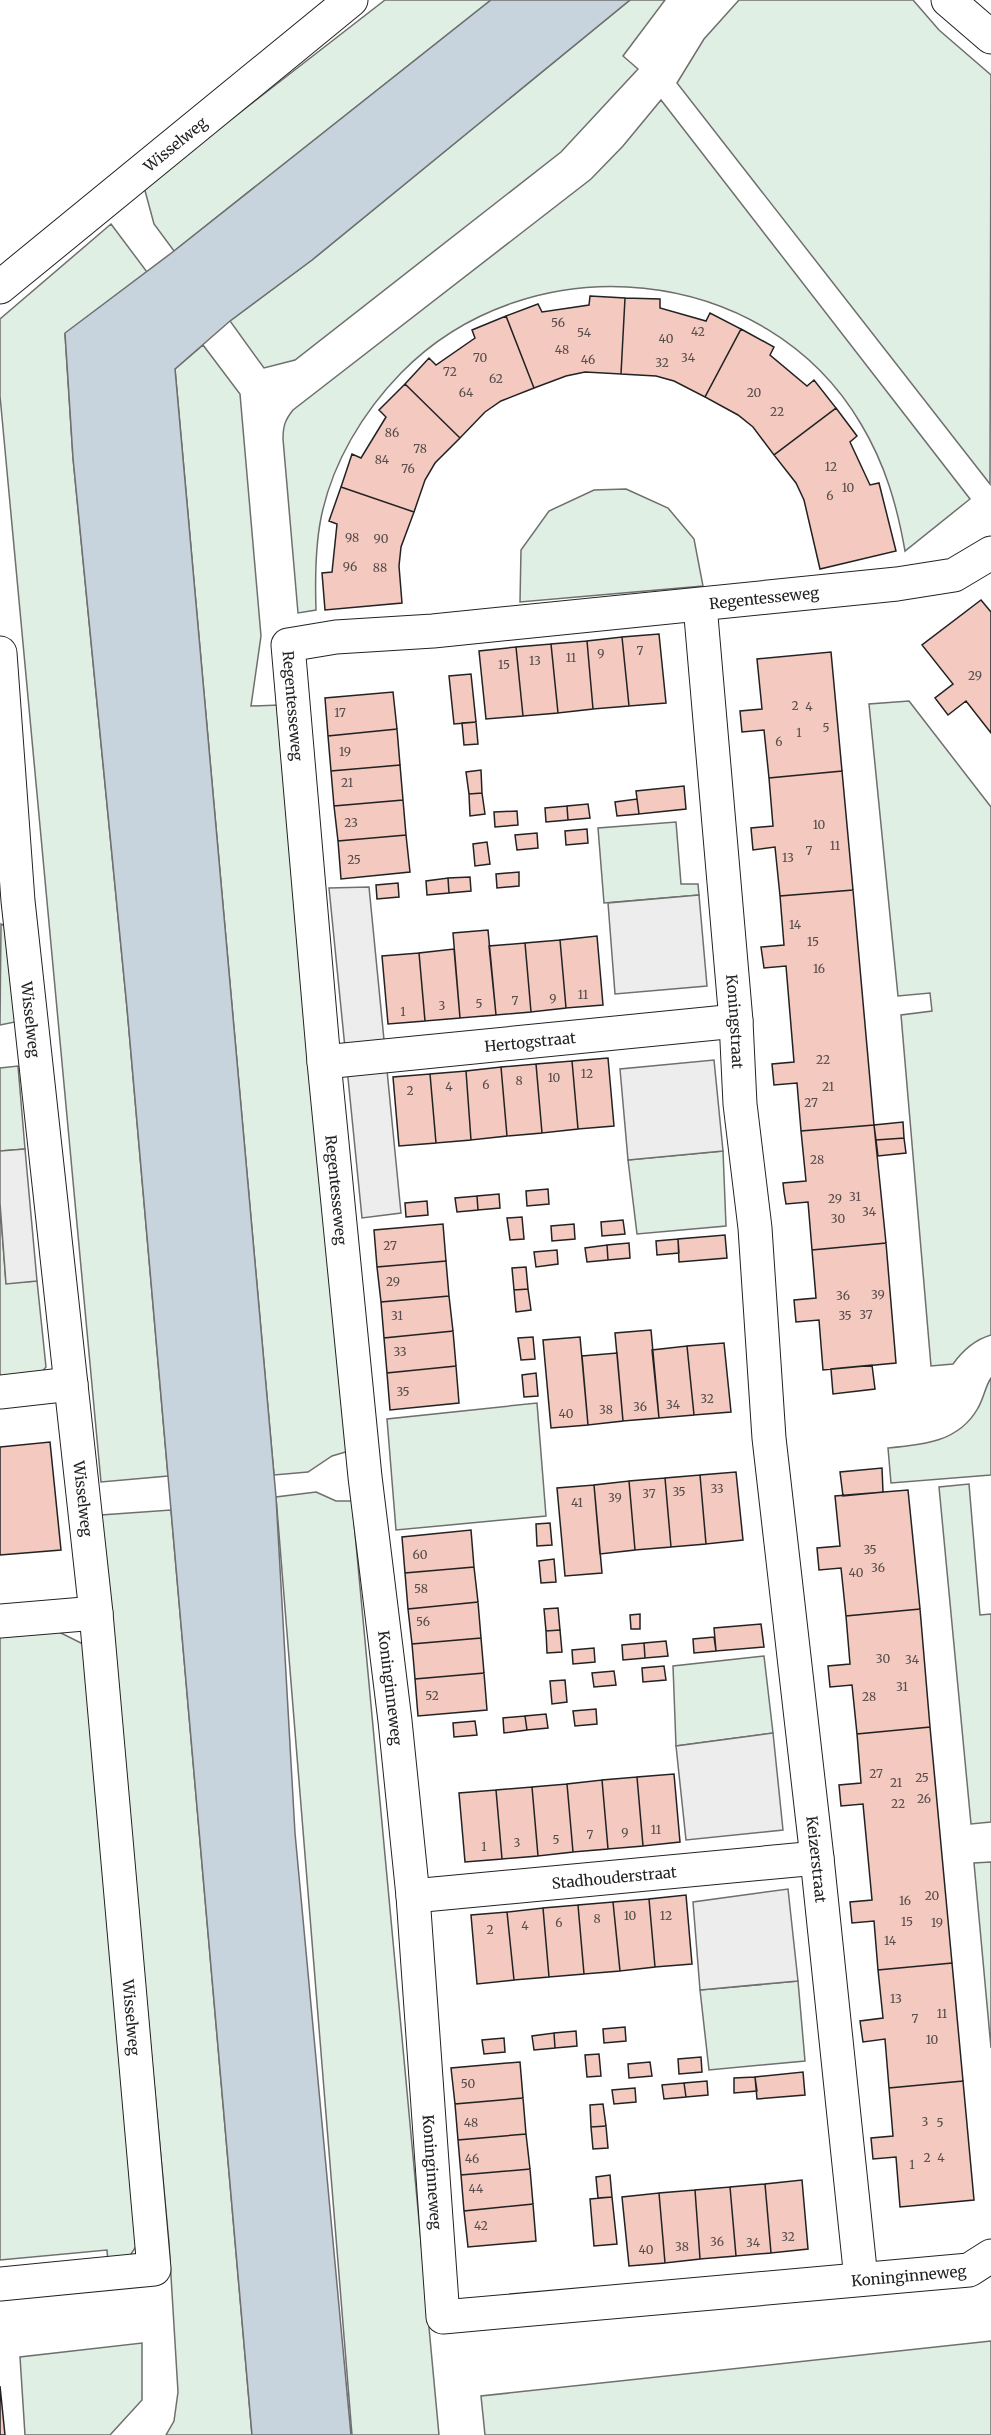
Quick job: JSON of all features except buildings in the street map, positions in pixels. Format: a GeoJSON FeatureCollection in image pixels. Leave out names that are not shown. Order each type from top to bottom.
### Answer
{"type":"FeatureCollection","features":[{"type":"Feature","properties":{"kind":"street","name":"Wisselweg"},"geometry":{"type":"LineString","coordinates":[[0,287],[351,0]]}},
{"type":"Feature","properties":{"kind":"street"},"geometry":{"type":"LineString","coordinates":[[948,0],[991,37]]}},
{"type":"Feature","properties":{"kind":"street","name":"Regentesseweg"},"geometry":{"type":"LineString","coordinates":[[365,1477],[324,1062],[288,645],[336,637],[433,631],[700,605],[954,575],[991,553]]}},
{"type":"Feature","properties":{"kind":"street","name":"Koningstraat"},"geometry":{"type":"LineString","coordinates":[[700,605],[736,1021],[740,1104],[755,1228],[769,1438]]}},
{"type":"Feature","properties":{"kind":"street","name":"Wisselweg"},"geometry":{"type":"LineString","coordinates":[[0,653],[18,901],[96,1613],[154,2269],[0,2284]]}},
{"type":"Feature","properties":{"kind":"street","name":"Hertogstraat"},"geometry":{"type":"LineString","coordinates":[[324,1062],[736,1021]]}},
{"type":"Feature","properties":{"kind":"street"},"geometry":{"type":"LineString","coordinates":[[0,1392],[71,1384]]}},
{"type":"Feature","properties":{"kind":"street","name":"Keizerstraat"},"geometry":{"type":"LineString","coordinates":[[769,1438],[817,1858],[861,2279]]}},
{"type":"Feature","properties":{"kind":"street","name":"Koninginneweg"},"geometry":{"type":"LineString","coordinates":[[365,1477],[395,1721],[413,1896],[443,2316],[969,2270],[991,2256]]}},
{"type":"Feature","properties":{"kind":"street"},"geometry":{"type":"LineString","coordinates":[[0,1622],[96,1613]]}},
{"type":"Feature","properties":{"kind":"street","name":"Stadhouderstraat"},"geometry":{"type":"LineString","coordinates":[[413,1896],[817,1858]]}},
{"type":"Feature","properties":{"kind":"green space"},"geometry":{"type":"Polygon","coordinates":[[[385,0],[491,0],[174,251],[154,224],[144,187],[385,0]]]}},
{"type":"Feature","properties":{"kind":"green space"},"geometry":{"type":"Polygon","coordinates":[[[630,0],[665,0],[623,56],[638,69],[561,152],[295,360],[264,368],[230,321],[312,260],[630,0]]]}},
{"type":"Feature","properties":{"kind":"green space"},"geometry":{"type":"Polygon","coordinates":[[[739,0],[913,0],[939,30],[991,75],[990,484],[677,83],[704,39],[739,0]]]}},
{"type":"Feature","properties":{"kind":"green space"},"geometry":{"type":"Polygon","coordinates":[[[661,100],[970,499],[905,551],[894,501],[877,454],[861,424],[819,370],[767,329],[708,302],[644,288],[578,288],[514,302],[454,331],[401,373],[387,388],[351,440],[333,478],[321,518],[318,541],[316,610],[298,613],[283,439],[283,430],[290,414],[591,179],[623,146],[661,100]]]}},
{"type":"Feature","properties":{"kind":"green space"},"geometry":{"type":"Polygon","coordinates":[[[111,224],[147,272],[65,334],[73,458],[127,1008],[168,1476],[101,1482],[0,396],[0,319],[111,224]]]}},
{"type":"Feature","properties":{"kind":"green space"},"geometry":{"type":"Polygon","coordinates":[[[203,345],[240,394],[261,636],[251,706],[280,705],[349,1451],[332,1456],[308,1472],[274,1475],[175,369],[203,345]]]}},
{"type":"Feature","properties":{"kind":"green space"},"geometry":{"type":"Polygon","coordinates":[[[626,489],[668,508],[694,539],[703,586],[520,602],[521,550],[549,511],[594,490],[626,489]]]}},
{"type":"Feature","properties":{"kind":"green space"},"geometry":{"type":"Polygon","coordinates":[[[909,701],[991,807],[991,1335],[969,1346],[953,1364],[931,1366],[901,1015],[932,1011],[930,993],[898,996],[869,704],[909,701]]]}},
{"type":"Feature","properties":{"kind":"green space"},"geometry":{"type":"Polygon","coordinates":[[[676,822],[681,884],[698,884],[699,895],[604,903],[598,828],[676,822]]]}},
{"type":"Feature","properties":{"kind":"green space"},"geometry":{"type":"Polygon","coordinates":[[[1,924],[5,926],[15,1022],[0,1025],[1,924]]]}},
{"type":"Feature","properties":{"kind":"green space"},"geometry":{"type":"Polygon","coordinates":[[[18,1066],[25,1149],[0,1151],[0,1068],[18,1066]]]}},
{"type":"Feature","properties":{"kind":"green space"},"geometry":{"type":"Polygon","coordinates":[[[723,1151],[726,1226],[637,1234],[628,1160],[723,1151]]]}},
{"type":"Feature","properties":{"kind":"green space"},"geometry":{"type":"Polygon","coordinates":[[[0,1203],[6,1283],[37,1281],[46,1367],[40,1374],[0,1379],[0,1203]]]}},
{"type":"Feature","properties":{"kind":"green space"},"geometry":{"type":"Polygon","coordinates":[[[991,1378],[991,1475],[891,1483],[888,1448],[939,1440],[961,1428],[978,1408],[991,1378]]]}},
{"type":"Feature","properties":{"kind":"green space"},"geometry":{"type":"Polygon","coordinates":[[[537,1403],[546,1516],[396,1530],[387,1419],[537,1403]]]}},
{"type":"Feature","properties":{"kind":"green space"},"geometry":{"type":"Polygon","coordinates":[[[969,1484],[980,1615],[991,1614],[991,1822],[971,1824],[939,1487],[969,1484]]]}},
{"type":"Feature","properties":{"kind":"green space"},"geometry":{"type":"Polygon","coordinates":[[[316,1492],[336,1501],[352,1501],[439,2435],[352,2435],[276,1497],[316,1492]]]}},
{"type":"Feature","properties":{"kind":"green space"},"geometry":{"type":"Polygon","coordinates":[[[171,1510],[252,2435],[166,2435],[174,2421],[178,2392],[169,2243],[101,1515],[171,1510]]]}},
{"type":"Feature","properties":{"kind":"green space"},"geometry":{"type":"Polygon","coordinates":[[[53,1629],[83,1644],[137,2245],[127,2260],[108,2263],[107,2250],[0,2260],[0,1633],[53,1629]]]}},
{"type":"Feature","properties":{"kind":"green space"},"geometry":{"type":"Polygon","coordinates":[[[764,1656],[773,1733],[676,1746],[673,1666],[764,1656]]]}},
{"type":"Feature","properties":{"kind":"green space"},"geometry":{"type":"Polygon","coordinates":[[[991,1862],[991,2048],[974,1863],[991,1862]]]}},
{"type":"Feature","properties":{"kind":"green space"},"geometry":{"type":"Polygon","coordinates":[[[798,1981],[805,2061],[709,2070],[700,1990],[798,1981]]]}},
{"type":"Feature","properties":{"kind":"green space"},"geometry":{"type":"Polygon","coordinates":[[[991,2341],[991,2435],[485,2435],[481,2396],[991,2341]]]}},
{"type":"Feature","properties":{"kind":"green space"},"geometry":{"type":"Polygon","coordinates":[[[142,2343],[142,2400],[110,2435],[25,2435],[20,2357],[142,2343]]]}},
{"type":"Feature","properties":{"kind":"shaded area"},"geometry":{"type":"Polygon","coordinates":[[[491,0],[630,0],[312,260],[230,321],[175,369],[276,1497],[295,1833],[351,2435],[252,2435],[127,1008],[73,458],[65,333],[174,251],[491,0]]]}},
{"type":"Feature","properties":{"kind":"shaded area"},"geometry":{"type":"Polygon","coordinates":[[[369,887],[401,1213],[362,1218],[329,888],[369,887]]]}},
{"type":"Feature","properties":{"kind":"shaded area"},"geometry":{"type":"Polygon","coordinates":[[[699,895],[707,986],[615,994],[608,903],[699,895]]]}},
{"type":"Feature","properties":{"kind":"shaded area"},"geometry":{"type":"Polygon","coordinates":[[[714,1060],[723,1151],[628,1160],[620,1069],[714,1060]]]}},
{"type":"Feature","properties":{"kind":"shaded area"},"geometry":{"type":"Polygon","coordinates":[[[25,1149],[37,1281],[6,1284],[0,1203],[0,1151],[25,1149]]]}},
{"type":"Feature","properties":{"kind":"shaded area"},"geometry":{"type":"Polygon","coordinates":[[[773,1733],[783,1830],[686,1840],[676,1746],[773,1733]]]}},
{"type":"Feature","properties":{"kind":"shaded area"},"geometry":{"type":"Polygon","coordinates":[[[788,1889],[798,1981],[700,1990],[693,1902],[788,1889]]]}}]}
